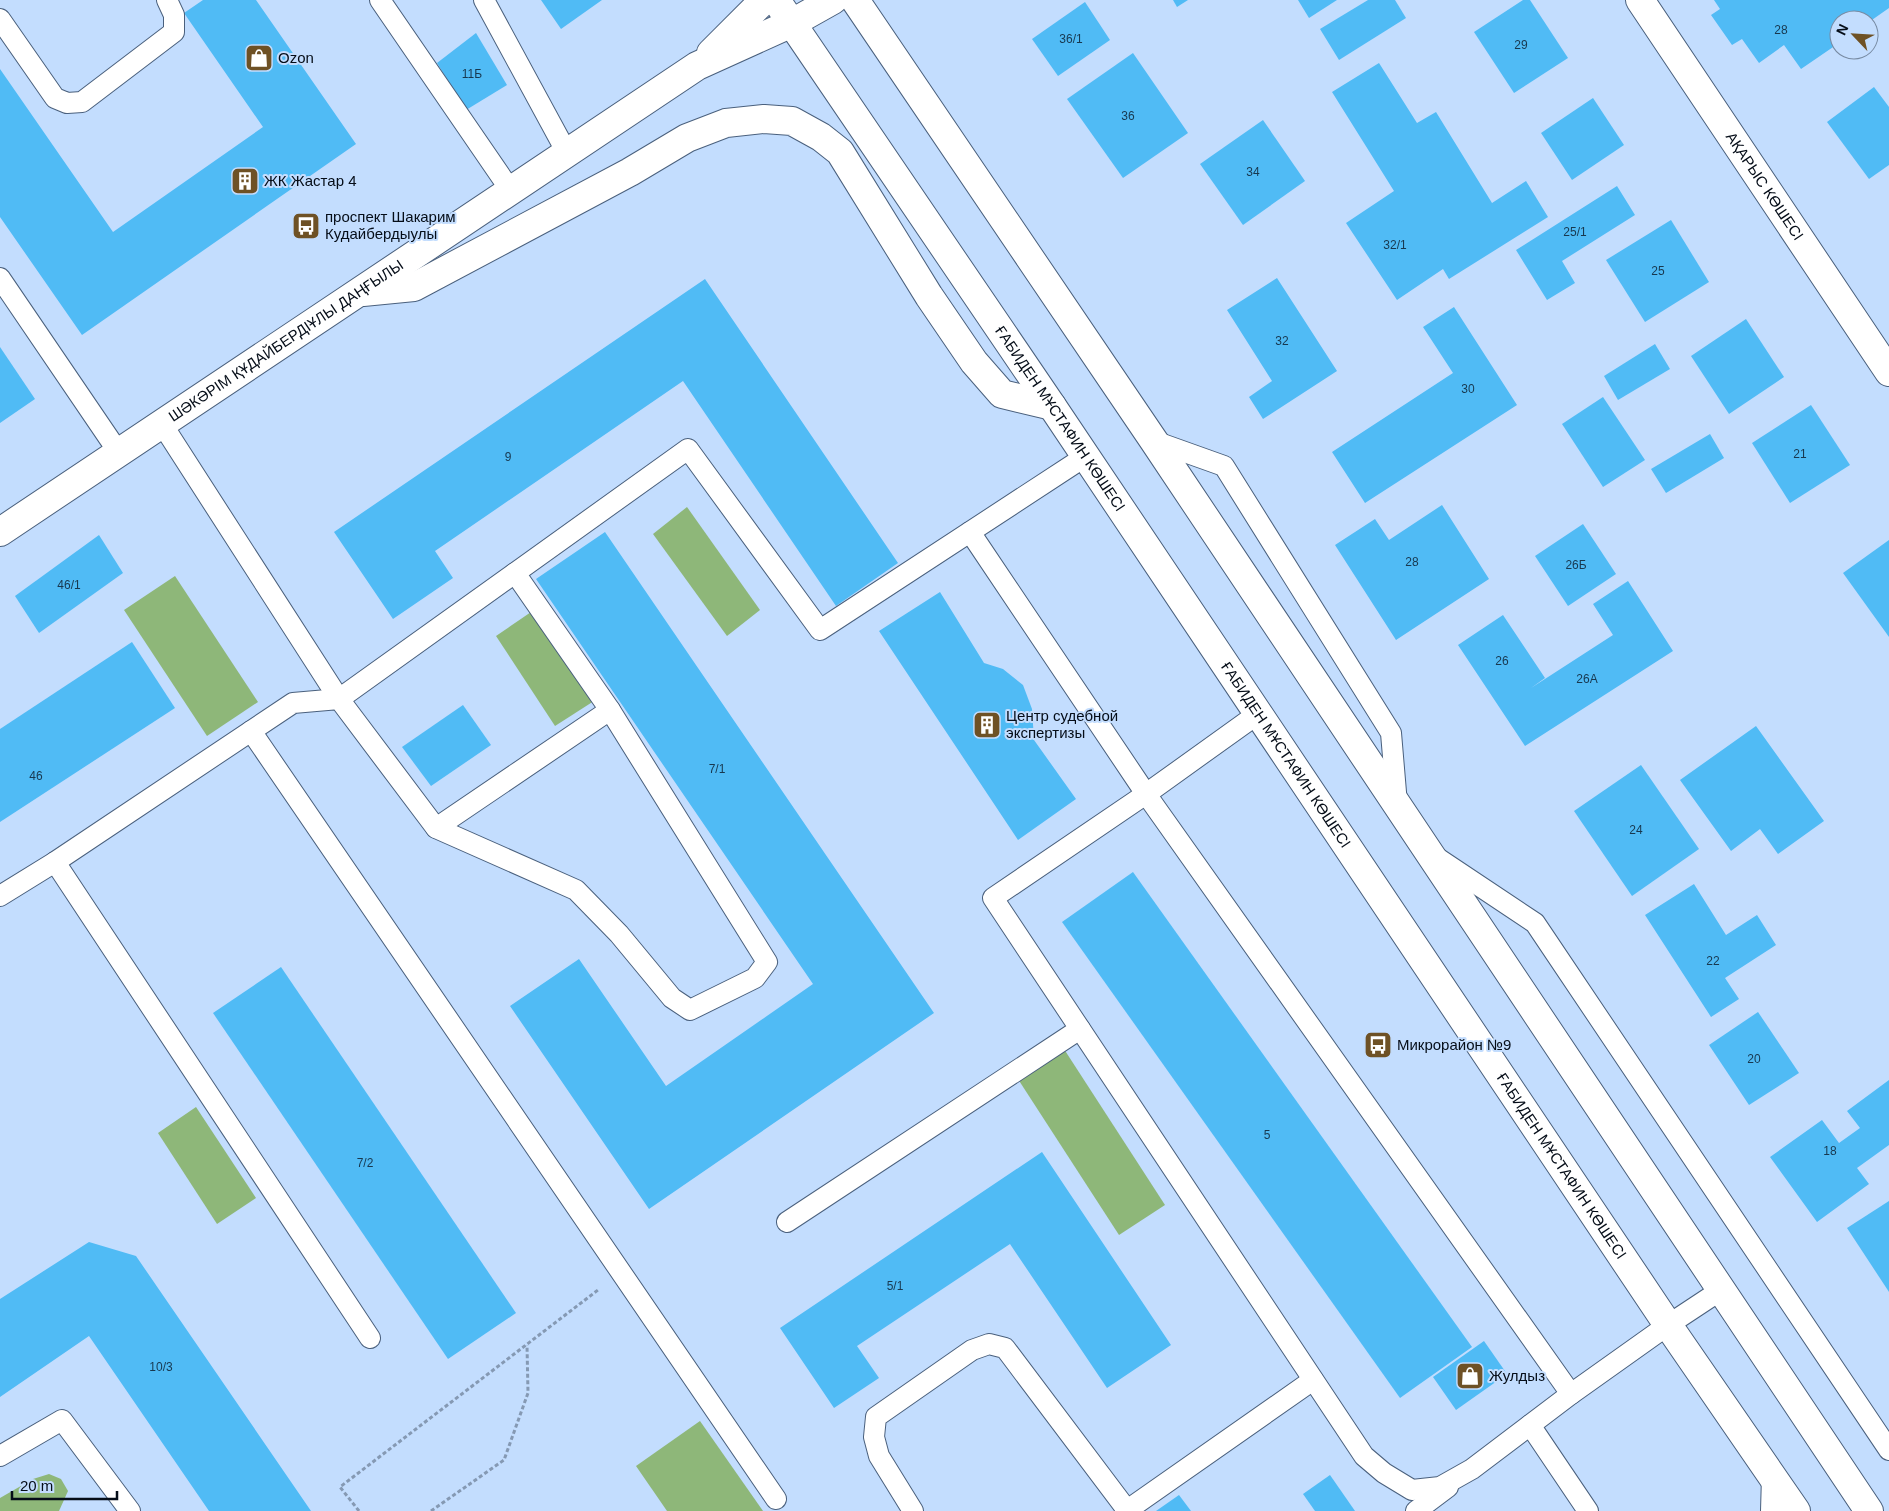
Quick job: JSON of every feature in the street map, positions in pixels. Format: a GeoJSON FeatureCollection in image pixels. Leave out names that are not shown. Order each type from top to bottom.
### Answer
{"type":"FeatureCollection","features":[{"type":"Feature","properties":{"kind":"main road","name":"ШӘКӘРІМ ҚҰДАЙБЕРДІҰЛЫ ДАҢҒЫЛЫ"},"geometry":{"type":"LineString","coordinates":[[697,66],[764,0]]}},
{"type":"Feature","properties":{"kind":"main road","name":"ҒАБИДЕН МҰСТАФИН КӨШЕСІ"},"geometry":{"type":"LineString","coordinates":[[776,0],[1086,456],[1668,1325],[1796,1511]]}},
{"type":"Feature","properties":{"kind":"main road","name":"ШӘКӘРІМ ҚҰДАЙБЕРДІҰЛЫ ДАҢҒЫЛЫ"},"geometry":{"type":"LineString","coordinates":[[0,532],[697,66],[792,23],[833,0]]}},
{"type":"Feature","properties":{"kind":"main road"},"geometry":{"type":"LineString","coordinates":[[855,0],[1154,442],[1869,1511]]}},
{"type":"Feature","properties":{"kind":"main road","name":"АҚАРЫС КӨШЕСІ"},"geometry":{"type":"LineString","coordinates":[[1640,0],[1889,372]]}},
{"type":"Feature","properties":{"kind":"main road"},"geometry":{"type":"LineString","coordinates":[[360,292],[414,287],[630,172],[687,138],[726,123],[764,119],[792,121],[821,137],[840,152],[929,296],[974,362],[1002,394],[1052,406]]}},
{"type":"Feature","properties":{"kind":"lane"},"geometry":{"type":"LineString","coordinates":[[0,20],[56,98],[67,103],[82,102],[174,32],[174,14],[167,0]]}},
{"type":"Feature","properties":{"kind":"lane"},"geometry":{"type":"LineString","coordinates":[[380,0],[511,190]]}},
{"type":"Feature","properties":{"kind":"lane"},"geometry":{"type":"LineString","coordinates":[[484,0],[568,153]]}},
{"type":"Feature","properties":{"kind":"lane"},"geometry":{"type":"LineString","coordinates":[[0,278],[119,453]]}},
{"type":"Feature","properties":{"kind":"lane"},"geometry":{"type":"LineString","coordinates":[[162,424],[339,699],[436,828],[576,890],[619,934],[672,998],[690,1010],[755,978],[767,962],[610,710],[515,573]]}},
{"type":"Feature","properties":{"kind":"lane"},"geometry":{"type":"LineString","coordinates":[[1154,442],[1224,466],[1391,733],[1398,806]]}},
{"type":"Feature","properties":{"kind":"lane"},"geometry":{"type":"LineString","coordinates":[[0,896],[55,862],[293,703],[339,699],[688,449],[820,630],[1086,456]]}},
{"type":"Feature","properties":{"kind":"lane"},"geometry":{"type":"LineString","coordinates":[[970,532],[1146,794],[1570,1394]]}},
{"type":"Feature","properties":{"kind":"lane"},"geometry":{"type":"LineString","coordinates":[[436,828],[610,710]]}},
{"type":"Feature","properties":{"kind":"lane"},"geometry":{"type":"LineString","coordinates":[[1259,714],[1146,794],[993,898],[1364,1456],[1412,1490],[1440,1487],[1472,1469]]}},
{"type":"Feature","properties":{"kind":"lane"},"geometry":{"type":"LineString","coordinates":[[251,731],[776,1499]]}},
{"type":"Feature","properties":{"kind":"lane"},"geometry":{"type":"LineString","coordinates":[[1429,853],[1535,924],[1889,1450]]}},
{"type":"Feature","properties":{"kind":"lane"},"geometry":{"type":"LineString","coordinates":[[55,862],[370,1338]]}},
{"type":"Feature","properties":{"kind":"lane"},"geometry":{"type":"LineString","coordinates":[[787,1222],[1080,1029]]}},
{"type":"Feature","properties":{"kind":"lane"},"geometry":{"type":"LineString","coordinates":[[1416,1511],[1570,1394],[1721,1290]]}},
{"type":"Feature","properties":{"kind":"lane"},"geometry":{"type":"LineString","coordinates":[[912,1511],[879,1456],[874,1437],[876,1417],[972,1350],[989,1344],[1005,1348],[1126,1511],[1313,1380]]}},
{"type":"Feature","properties":{"kind":"lane"},"geometry":{"type":"LineString","coordinates":[[0,1456],[62,1420],[130,1511]]}},
{"type":"Feature","properties":{"kind":"lane"},"geometry":{"type":"LineString","coordinates":[[1530,1425],[1588,1511]]}},
{"type":"Feature","properties":{"kind":"lane"},"geometry":{"type":"LineString","coordinates":[[1771,1511],[1772,1476]]}},
{"type":"Feature","properties":{"kind":"path"},"geometry":{"type":"LineString","coordinates":[[359,1511],[340,1487],[621,1272]]}},
{"type":"Feature","properties":{"kind":"path"},"geometry":{"type":"LineString","coordinates":[[431,1511],[504,1460],[528,1393],[527,1345]]}},
{"type":"Feature","properties":{"kind":"green space"},"geometry":{"type":"Polygon","coordinates":[[[687,507],[760,610],[727,636],[653,534],[687,507]]]}},
{"type":"Feature","properties":{"kind":"green space"},"geometry":{"type":"Polygon","coordinates":[[[175,576],[258,702],[207,736],[124,610],[175,576]]]}},
{"type":"Feature","properties":{"kind":"green space"},"geometry":{"type":"Polygon","coordinates":[[[534,610],[594,701],[555,726],[496,636],[534,610]]]}},
{"type":"Feature","properties":{"kind":"green space"},"geometry":{"type":"Polygon","coordinates":[[[1062,1046],[1165,1205],[1119,1235],[1016,1076],[1062,1046]]]}},
{"type":"Feature","properties":{"kind":"green space"},"geometry":{"type":"Polygon","coordinates":[[[196,1107],[256,1198],[217,1224],[158,1133],[196,1107]]]}},
{"type":"Feature","properties":{"kind":"green space"},"geometry":{"type":"Polygon","coordinates":[[[700,1421],[763,1511],[667,1511],[636,1466],[700,1421]]]}},
{"type":"Feature","properties":{"kind":"green space"},"geometry":{"type":"Polygon","coordinates":[[[49,1474],[61,1479],[68,1491],[59,1511],[0,1511],[0,1498],[33,1479],[49,1474]]]}},
{"type":"Feature","properties":{"kind":"building","name":"ЖК Жастар 4"},"geometry":{"type":"Polygon","coordinates":[[[203,0],[256,0],[356,144],[82,335],[0,217],[0,69],[113,232],[263,127],[184,13],[203,0]]]}},
{"type":"Feature","properties":{"kind":"building"},"geometry":{"type":"Polygon","coordinates":[[[541,0],[602,0],[561,29],[541,0]]]}},
{"type":"Feature","properties":{"kind":"building"},"geometry":{"type":"Polygon","coordinates":[[[1173,0],[1188,0],[1177,7],[1173,0]]]}},
{"type":"Feature","properties":{"kind":"building"},"geometry":{"type":"Polygon","coordinates":[[[1298,0],[1337,0],[1309,18],[1298,0]]]}},
{"type":"Feature","properties":{"kind":"building"},"geometry":{"type":"Polygon","coordinates":[[[1368,0],[1395,0],[1406,18],[1339,60],[1320,29],[1368,0]]]}},
{"type":"Feature","properties":{"kind":"building"},"geometry":{"type":"Polygon","coordinates":[[[1523,0],[1530,0],[1568,58],[1514,93],[1474,32],[1523,0]]]}},
{"type":"Feature","properties":{"kind":"building"},"geometry":{"type":"Polygon","coordinates":[[[1714,0],[1889,0],[1889,8],[1879,15],[1879,10],[1829,10],[1829,50],[1801,69],[1784,45],[1759,63],[1742,39],[1732,45],[1711,15],[1720,9],[1714,0]]]}},
{"type":"Feature","properties":{"kind":"building"},"geometry":{"type":"Polygon","coordinates":[[[1085,2],[1110,40],[1058,76],[1032,39],[1085,2]]]}},
{"type":"Feature","properties":{"kind":"building"},"geometry":{"type":"Polygon","coordinates":[[[476,33],[507,85],[466,110],[437,63],[476,33]]]}},
{"type":"Feature","properties":{"kind":"building"},"geometry":{"type":"Polygon","coordinates":[[[1133,53],[1188,133],[1123,178],[1067,99],[1133,53]]]}},
{"type":"Feature","properties":{"kind":"building"},"geometry":{"type":"Polygon","coordinates":[[[1379,63],[1417,123],[1436,112],[1492,203],[1526,181],[1548,217],[1449,279],[1443,269],[1397,300],[1346,223],[1394,191],[1332,92],[1379,63]]]}},
{"type":"Feature","properties":{"kind":"building"},"geometry":{"type":"Polygon","coordinates":[[[1874,87],[1889,107],[1889,165],[1869,179],[1827,122],[1874,87]]]}},
{"type":"Feature","properties":{"kind":"building"},"geometry":{"type":"Polygon","coordinates":[[[1593,98],[1624,145],[1572,180],[1541,133],[1593,98]]]}},
{"type":"Feature","properties":{"kind":"building"},"geometry":{"type":"Polygon","coordinates":[[[1263,120],[1305,181],[1243,225],[1200,164],[1263,120]]]}},
{"type":"Feature","properties":{"kind":"building"},"geometry":{"type":"Polygon","coordinates":[[[1617,186],[1635,215],[1562,261],[1575,283],[1547,300],[1516,250],[1617,186]]]}},
{"type":"Feature","properties":{"kind":"building"},"geometry":{"type":"Polygon","coordinates":[[[1671,220],[1709,282],[1645,322],[1606,260],[1671,220]]]}},
{"type":"Feature","properties":{"kind":"building"},"geometry":{"type":"Polygon","coordinates":[[[1277,278],[1337,371],[1263,419],[1249,397],[1272,381],[1227,310],[1277,278]]]}},
{"type":"Feature","properties":{"kind":"building"},"geometry":{"type":"Polygon","coordinates":[[[705,279],[898,563],[836,606],[683,381],[435,551],[453,578],[393,619],[334,532],[705,279]]]}},
{"type":"Feature","properties":{"kind":"building"},"geometry":{"type":"Polygon","coordinates":[[[1454,307],[1517,405],[1365,503],[1332,452],[1453,373],[1423,327],[1454,307]]]}},
{"type":"Feature","properties":{"kind":"building"},"geometry":{"type":"Polygon","coordinates":[[[1746,319],[1784,377],[1729,414],[1691,356],[1746,319]]]}},
{"type":"Feature","properties":{"kind":"building"},"geometry":{"type":"Polygon","coordinates":[[[1655,344],[1670,369],[1618,400],[1604,376],[1655,344]]]}},
{"type":"Feature","properties":{"kind":"building"},"geometry":{"type":"Polygon","coordinates":[[[0,347],[35,399],[0,423],[0,347]]]}},
{"type":"Feature","properties":{"kind":"building"},"geometry":{"type":"Polygon","coordinates":[[[1603,397],[1645,460],[1603,487],[1562,424],[1603,397]]]}},
{"type":"Feature","properties":{"kind":"building"},"geometry":{"type":"Polygon","coordinates":[[[1811,405],[1850,465],[1790,503],[1752,443],[1811,405]]]}},
{"type":"Feature","properties":{"kind":"building"},"geometry":{"type":"Polygon","coordinates":[[[1710,434],[1724,458],[1666,493],[1651,469],[1710,434]]]}},
{"type":"Feature","properties":{"kind":"building"},"geometry":{"type":"Polygon","coordinates":[[[1442,505],[1489,579],[1396,640],[1335,545],[1375,519],[1389,540],[1442,505]]]}},
{"type":"Feature","properties":{"kind":"building"},"geometry":{"type":"Polygon","coordinates":[[[1583,524],[1616,574],[1568,606],[1535,556],[1583,524]]]}},
{"type":"Feature","properties":{"kind":"building"},"geometry":{"type":"Polygon","coordinates":[[[605,532],[934,1013],[649,1209],[510,1006],[579,959],[666,1086],[813,984],[536,579],[605,532]]]}},
{"type":"Feature","properties":{"kind":"building"},"geometry":{"type":"Polygon","coordinates":[[[99,535],[123,573],[39,633],[15,596],[99,535]]]}},
{"type":"Feature","properties":{"kind":"building"},"geometry":{"type":"Polygon","coordinates":[[[1889,540],[1889,637],[1843,573],[1889,540]]]}},
{"type":"Feature","properties":{"kind":"building"},"geometry":{"type":"Polygon","coordinates":[[[1628,581],[1673,651],[1525,746],[1458,645],[1503,615],[1545,678],[1531,688],[1613,635],[1593,604],[1628,581]]]}},
{"type":"Feature","properties":{"kind":"building","name":"Центр судебной экспертизы"},"geometry":{"type":"Polygon","coordinates":[[[940,592],[984,663],[1003,669],[1023,685],[1032,709],[1034,740],[1076,799],[1018,840],[879,631],[940,592]]]}},
{"type":"Feature","properties":{"kind":"building"},"geometry":{"type":"Polygon","coordinates":[[[132,642],[175,708],[0,822],[0,729],[132,642]]]}},
{"type":"Feature","properties":{"kind":"building"},"geometry":{"type":"Polygon","coordinates":[[[463,705],[491,745],[431,786],[402,747],[463,705]]]}},
{"type":"Feature","properties":{"kind":"building"},"geometry":{"type":"Polygon","coordinates":[[[1756,726],[1824,821],[1778,854],[1760,829],[1731,851],[1680,780],[1756,726]]]}},
{"type":"Feature","properties":{"kind":"building"},"geometry":{"type":"Polygon","coordinates":[[[1641,765],[1699,849],[1632,896],[1574,811],[1641,765]]]}},
{"type":"Feature","properties":{"kind":"building"},"geometry":{"type":"Polygon","coordinates":[[[1133,872],[1472,1347],[1400,1398],[1062,922],[1133,872]]]}},
{"type":"Feature","properties":{"kind":"building"},"geometry":{"type":"Polygon","coordinates":[[[1694,884],[1726,935],[1757,915],[1776,945],[1725,978],[1739,999],[1711,1017],[1645,915],[1694,884]]]}},
{"type":"Feature","properties":{"kind":"building"},"geometry":{"type":"Polygon","coordinates":[[[281,967],[516,1313],[448,1359],[213,1013],[281,967]]]}},
{"type":"Feature","properties":{"kind":"building"},"geometry":{"type":"Polygon","coordinates":[[[1758,1012],[1799,1073],[1749,1105],[1709,1045],[1758,1012]]]}},
{"type":"Feature","properties":{"kind":"building"},"geometry":{"type":"Polygon","coordinates":[[[1889,1080],[1889,1145],[1857,1168],[1869,1184],[1817,1222],[1770,1157],[1822,1120],[1839,1143],[1860,1128],[1847,1111],[1889,1080]]]}},
{"type":"Feature","properties":{"kind":"building"},"geometry":{"type":"Polygon","coordinates":[[[1042,1152],[1171,1345],[1107,1388],[1010,1244],[857,1346],[879,1378],[834,1408],[780,1328],[1042,1152]]]}},
{"type":"Feature","properties":{"kind":"building"},"geometry":{"type":"Polygon","coordinates":[[[1889,1201],[1889,1292],[1847,1228],[1889,1201]]]}},
{"type":"Feature","properties":{"kind":"building"},"geometry":{"type":"Polygon","coordinates":[[[89,1242],[136,1256],[311,1511],[209,1511],[89,1336],[0,1397],[0,1299],[89,1242]]]}},
{"type":"Feature","properties":{"kind":"building","name":"Жулдыз"},"geometry":{"type":"Polygon","coordinates":[[[1484,1341],[1507,1374],[1456,1410],[1433,1377],[1484,1341]]]}},
{"type":"Feature","properties":{"kind":"building"},"geometry":{"type":"Polygon","coordinates":[[[1330,1475],[1355,1511],[1315,1511],[1303,1494],[1330,1475]]]}},
{"type":"Feature","properties":{"kind":"building"},"geometry":{"type":"Polygon","coordinates":[[[1179,1495],[1191,1511],[1156,1511],[1179,1495]]]}},
{"type":"Feature","properties":{"kind":"place","name":"Ozon"},"geometry":{"type":"Point","coordinates":[259,58]}},
{"type":"Feature","properties":{"kind":"place","name":"ЖК Жастар 4"},"geometry":{"type":"Point","coordinates":[245,181]}},
{"type":"Feature","properties":{"kind":"place","name":"проспект Шaкaрим Кудайбердыулы"},"geometry":{"type":"Point","coordinates":[306,226]}},
{"type":"Feature","properties":{"kind":"place","name":"Центр судебной экспертизы"},"geometry":{"type":"Point","coordinates":[987,725]}},
{"type":"Feature","properties":{"kind":"place","name":"Микрорайон №9"},"geometry":{"type":"Point","coordinates":[1378,1045]}},
{"type":"Feature","properties":{"kind":"place","name":"Жулдыз"},"geometry":{"type":"Point","coordinates":[1470,1376]}}]}
